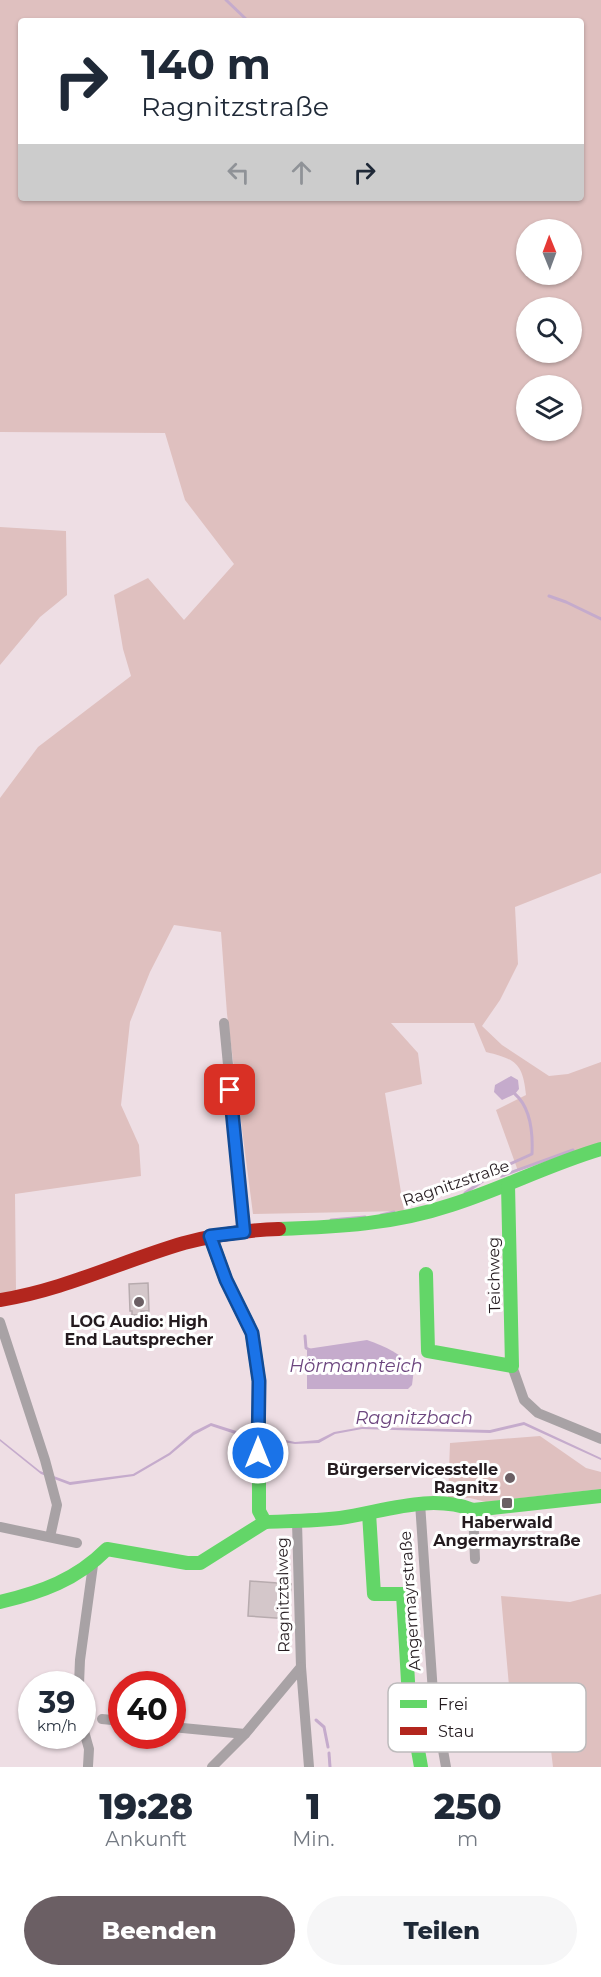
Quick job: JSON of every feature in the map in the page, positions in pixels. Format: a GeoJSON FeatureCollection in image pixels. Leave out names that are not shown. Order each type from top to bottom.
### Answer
{"type":"FeatureCollection","features":[{"type":"Feature","properties":{"kind":"street"},"geometry":{"type":"LineString","coordinates":[[224,1023],[244,1232]]}},
{"type":"Feature","properties":{"kind":"street","name":"Ragnitzstraße"},"geometry":{"type":"LineString","coordinates":[[0,1300],[22,1298],[51,1290],[146,1255],[210,1236],[244,1232],[335,1228],[397,1220],[435,1211],[601,1149]]}},
{"type":"Feature","properties":{"kind":"street","name":"Teichweg"},"geometry":{"type":"LineString","coordinates":[[508,1185],[512,1366],[524,1400],[538,1413],[601,1439]]}},
{"type":"Feature","properties":{"kind":"street","name":"Ragnitztalweg"},"geometry":{"type":"LineString","coordinates":[[0,1602],[57,1587],[93,1565],[107,1548],[187,1563],[200,1563],[265,1522],[259,1511],[259,1381],[252,1333],[226,1280],[210,1236]]}},
{"type":"Feature","properties":{"kind":"street"},"geometry":{"type":"LineString","coordinates":[[426,1274],[428,1351],[512,1366]]}},
{"type":"Feature","properties":{"kind":"street"},"geometry":{"type":"LineString","coordinates":[[0,1322],[15,1375],[45,1460],[57,1505],[50,1537]]}},
{"type":"Feature","properties":{"kind":"street","name":"Angermayrstraße"},"geometry":{"type":"LineString","coordinates":[[265,1522],[297,1522],[369,1513],[420,1503],[470,1508],[601,1496]]}},
{"type":"Feature","properties":{"kind":"street","name":"Angermayrstraße"},"geometry":{"type":"LineString","coordinates":[[420,1503],[432,1683]]}},
{"type":"Feature","properties":{"kind":"street"},"geometry":{"type":"LineString","coordinates":[[470,1508],[475,1559]]}},
{"type":"Feature","properties":{"kind":"street"},"geometry":{"type":"LineString","coordinates":[[369,1513],[374,1594],[402,1594],[408,1683]]}},
{"type":"Feature","properties":{"kind":"street","name":"Ragnitztalweg"},"geometry":{"type":"LineString","coordinates":[[297,1522],[301,1667],[309,1767]]}},
{"type":"Feature","properties":{"kind":"street"},"geometry":{"type":"LineString","coordinates":[[0,1527],[77,1542]]}},
{"type":"Feature","properties":{"kind":"street"},"geometry":{"type":"LineString","coordinates":[[80,1671],[93,1565]]}},
{"type":"Feature","properties":{"kind":"street","name":"Ragnitztalweg"},"geometry":{"type":"LineString","coordinates":[[212,1767],[245,1734],[301,1667]]}},
{"type":"Feature","properties":{"kind":"street"},"geometry":{"type":"LineString","coordinates":[[102,1719],[108,1720]]}},
{"type":"Feature","properties":{"kind":"street"},"geometry":{"type":"LineString","coordinates":[[186,1728],[245,1734]]}},
{"type":"Feature","properties":{"kind":"street"},"geometry":{"type":"LineString","coordinates":[[88,1766],[89,1749]]}},
{"type":"Feature","properties":{"kind":"street"},"geometry":{"type":"LineString","coordinates":[[418,1752],[421,1767]]}},
{"type":"Feature","properties":{"kind":"street","name":"Angermayrstraße"},"geometry":{"type":"LineString","coordinates":[[443,1752],[446,1767]]}},
{"type":"Feature","properties":{"kind":"shaded area"},"geometry":{"type":"Polygon","coordinates":[[[0,0],[601,0],[601,873],[515,907],[518,964],[500,1000],[482,1026],[502,1045],[549,1076],[568,1074],[601,1062],[601,1142],[518,1171],[496,1110],[526,1095],[523,1076],[516,1064],[504,1057],[486,1052],[474,1023],[391,1023],[418,1053],[422,1084],[385,1093],[404,1211],[253,1214],[227,1014],[221,932],[174,925],[150,972],[130,1022],[121,1105],[139,1145],[141,1176],[15,1194],[16,1291],[0,1293],[0,798],[38,747],[131,676],[123,649],[114,595],[148,578],[184,620],[234,564],[185,500],[165,433],[0,432],[0,0]]]}},
{"type":"Feature","properties":{"kind":"shaded area"},"geometry":{"type":"Polygon","coordinates":[[[0,527],[66,531],[67,595],[40,617],[0,665],[0,527]]]}},
{"type":"Feature","properties":{"kind":"shaded area"},"geometry":{"type":"Polygon","coordinates":[[[540,1436],[586,1468],[601,1472],[601,1489],[486,1502],[470,1498],[448,1498],[450,1443],[540,1436]]]}},
{"type":"Feature","properties":{"kind":"shaded area"},"geometry":{"type":"Polygon","coordinates":[[[601,1594],[601,1767],[553,1767],[551,1752],[586,1752],[586,1683],[509,1683],[501,1596],[570,1602],[601,1594]]]}},
{"type":"Feature","properties":{"kind":"water"},"geometry":{"type":"Polygon","coordinates":[[[511,1076],[518,1080],[519,1089],[515,1094],[502,1100],[494,1092],[495,1085],[511,1076]]]}},
{"type":"Feature","properties":{"kind":"water","name":"Hörmannteich"},"geometry":{"type":"Polygon","coordinates":[[[367,1340],[393,1351],[414,1369],[412,1385],[408,1389],[307,1389],[307,1349],[367,1340]]]}},
{"type":"Feature","properties":{"kind":"water"},"geometry":{"type":"Polygon","coordinates":[[[524,1422],[601,1460],[524,1425],[490,1433],[362,1429],[335,1434],[319,1443],[295,1444],[238,1435],[211,1426],[194,1435],[170,1455],[134,1476],[70,1485],[41,1474],[0,1441],[0,1439],[40,1471],[70,1482],[133,1474],[169,1453],[193,1432],[211,1423],[249,1435],[258,1434],[295,1442],[318,1440],[334,1432],[362,1427],[490,1430],[524,1422]]]}},
{"type":"Feature","properties":{"kind":"building","name":"LOG Audio: High End Lautsprecher"},"geometry":{"type":"Polygon","coordinates":[[[148,1283],[149,1311],[141,1311],[141,1315],[132,1315],[129,1284],[148,1283]]]}},
{"type":"Feature","properties":{"kind":"building"},"geometry":{"type":"Polygon","coordinates":[[[250,1581],[291,1584],[289,1619],[248,1616],[250,1581]]]}},
{"type":"Feature","properties":{"kind":"waterway"},"geometry":{"type":"LineString","coordinates":[[226,0],[245,18]]}},
{"type":"Feature","properties":{"kind":"waterway"},"geometry":{"type":"LineString","coordinates":[[549,596],[601,619]]}},
{"type":"Feature","properties":{"kind":"waterway"},"geometry":{"type":"LineString","coordinates":[[504,1175],[508,1165],[532,1154],[528,1114],[525,1106],[515,1094]]}},
{"type":"Feature","properties":{"kind":"waterway"},"geometry":{"type":"LineString","coordinates":[[501,1176],[573,1150]]}},
{"type":"Feature","properties":{"kind":"waterway"},"geometry":{"type":"LineString","coordinates":[[465,1193],[483,1181]]}},
{"type":"Feature","properties":{"kind":"waterway"},"geometry":{"type":"LineString","coordinates":[[381,1215],[394,1212]]}},
{"type":"Feature","properties":{"kind":"waterway"},"geometry":{"type":"LineString","coordinates":[[331,1220],[365,1217]]}},
{"type":"Feature","properties":{"kind":"waterway"},"geometry":{"type":"LineString","coordinates":[[305,1336],[306,1348],[310,1350]]}},
{"type":"Feature","properties":{"kind":"waterway"},"geometry":{"type":"LineString","coordinates":[[250,1436],[250,1445]]}},
{"type":"Feature","properties":{"kind":"waterway"},"geometry":{"type":"LineString","coordinates":[[316,1720],[324,1727],[328,1747]]}},
{"type":"Feature","properties":{"kind":"waterway"},"geometry":{"type":"LineString","coordinates":[[329,1753],[330,1767]]}},
{"type":"Feature","properties":{"kind":"traffic: fast"},"geometry":{"type":"LineString","coordinates":[[279,1229],[366,1223],[430,1211],[470,1199],[601,1149]]}},
{"type":"Feature","properties":{"kind":"traffic: fast"},"geometry":{"type":"LineString","coordinates":[[426,1274],[428,1351],[512,1366],[508,1185]]}},
{"type":"Feature","properties":{"kind":"traffic: fast"},"geometry":{"type":"LineString","coordinates":[[210,1236],[226,1280],[252,1333],[259,1381],[259,1511],[265,1522]]}},
{"type":"Feature","properties":{"kind":"traffic: fast"},"geometry":{"type":"LineString","coordinates":[[265,1522],[340,1518],[423,1503],[457,1505],[473,1510],[601,1496]]}},
{"type":"Feature","properties":{"kind":"traffic: fast"},"geometry":{"type":"LineString","coordinates":[[369,1513],[374,1594],[403,1594],[408,1683]]}},
{"type":"Feature","properties":{"kind":"traffic: fast"},"geometry":{"type":"LineString","coordinates":[[0,1602],[30,1594],[71,1577],[107,1549],[187,1563],[200,1563],[265,1522]]}},
{"type":"Feature","properties":{"kind":"traffic: fast"},"geometry":{"type":"LineString","coordinates":[[418,1752],[421,1767]]}},
{"type":"Feature","properties":{"kind":"traffic: jam"},"geometry":{"type":"LineString","coordinates":[[0,1300],[70,1282],[184,1243],[231,1233],[279,1229]]}},
{"type":"Feature","properties":{"kind":"place","name":"LOG Audio: High End Lautsprecher"},"geometry":{"type":"Point","coordinates":[139,1302]}},
{"type":"Feature","properties":{"kind":"place","name":"Bürgerservicesstelle Ragnitz"},"geometry":{"type":"Point","coordinates":[510,1478]}},
{"type":"Feature","properties":{"kind":"place","name":"Haberwald Angermayrstraße"},"geometry":{"type":"Point","coordinates":[507,1503]}},
{"type":"Feature","properties":{"kind":"route"},"geometry":{"type":"LineString","coordinates":[[230,1090],[245,1226],[244,1232],[210,1236],[226,1280],[252,1333],[259,1381],[258,1453]]}},
{"type":"Feature","properties":{"kind":"water label","name":"Ragnitzbach"},"geometry":{"type":"Point","coordinates":[414,1418]}}]}
